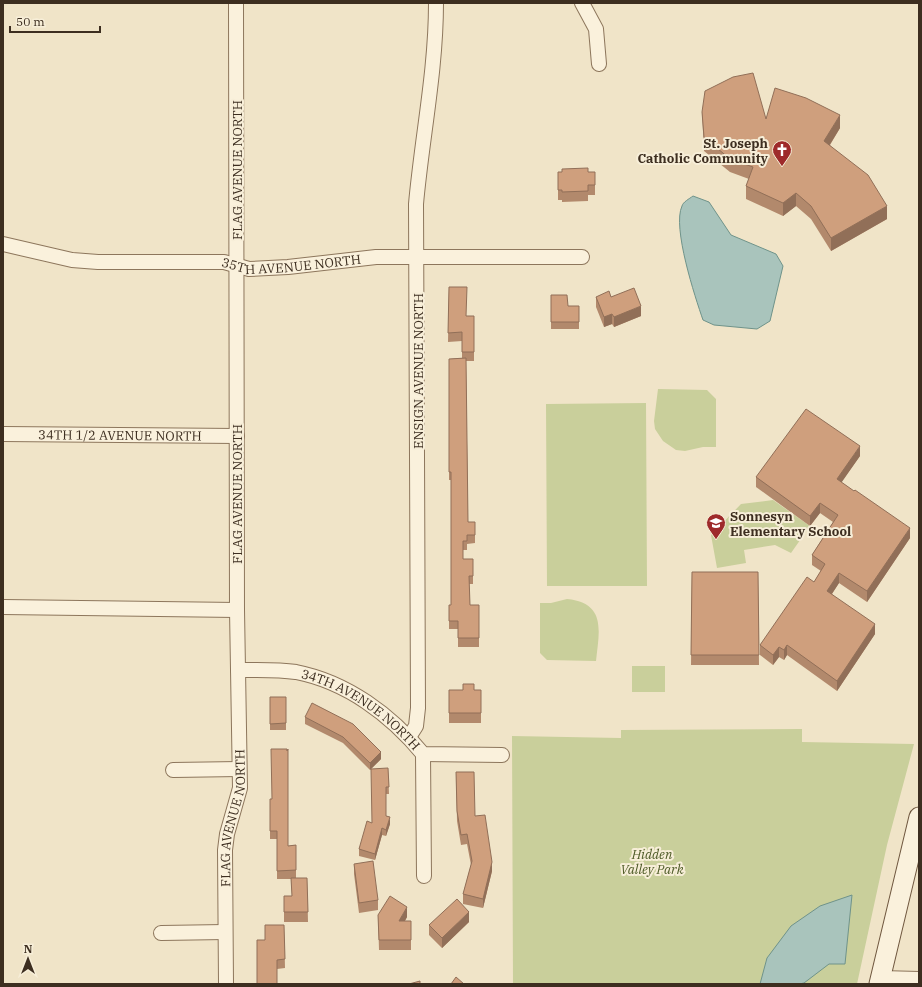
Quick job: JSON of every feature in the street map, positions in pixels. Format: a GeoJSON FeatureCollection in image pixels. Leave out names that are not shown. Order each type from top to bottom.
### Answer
{"type":"FeatureCollection","features":[{"type":"Feature","properties":{"kind":"street","name":"FLAG AVENUE NORTH"},"geometry":{"type":"LineString","coordinates":[[226,984],[224,850],[240,788],[237,610],[238,265],[236,3]]}},
{"type":"Feature","properties":{"kind":"street","name":"ENSIGN AVENUE NORTH"},"geometry":{"type":"LineString","coordinates":[[409,737],[416,726],[418,708],[417,197],[420,162],[435,56],[436,3]]}},
{"type":"Feature","properties":{"kind":"street"},"geometry":{"type":"LineString","coordinates":[[582,3],[596,29],[599,64]]}},
{"type":"Feature","properties":{"kind":"street","name":"35TH AVENUE NORTH"},"geometry":{"type":"LineString","coordinates":[[3,244],[72,260],[98,262],[224,262],[249,269],[288,267],[376,258],[582,257]]}},
{"type":"Feature","properties":{"kind":"street","name":"34TH 1/2 AVENUE NORTH"},"geometry":{"type":"LineString","coordinates":[[3,434],[237,436]]}},
{"type":"Feature","properties":{"kind":"street"},"geometry":{"type":"LineString","coordinates":[[3,607],[237,610]]}},
{"type":"Feature","properties":{"kind":"street","name":"34TH AVENUE NORTH"},"geometry":{"type":"LineString","coordinates":[[238,670],[295,672],[326,680],[353,694],[379,711],[409,737],[424,754],[502,755]]}},
{"type":"Feature","properties":{"kind":"street"},"geometry":{"type":"LineString","coordinates":[[424,754],[424,876]]}},
{"type":"Feature","properties":{"kind":"street"},"geometry":{"type":"LineString","coordinates":[[172,770],[240,769]]}},
{"type":"Feature","properties":{"kind":"street"},"geometry":{"type":"LineString","coordinates":[[919,817],[880,981],[919,979]]}},
{"type":"Feature","properties":{"kind":"street"},"geometry":{"type":"LineString","coordinates":[[161,933],[225,932]]}},
{"type":"Feature","properties":{"kind":"green space"},"geometry":{"type":"Polygon","coordinates":[[[658,389],[707,390],[716,399],[716,447],[703,447],[685,451],[676,450],[663,441],[655,429],[654,421],[658,389]]]}},
{"type":"Feature","properties":{"kind":"green space"},"geometry":{"type":"Polygon","coordinates":[[[646,403],[647,586],[547,586],[546,404],[646,403]]]}},
{"type":"Feature","properties":{"kind":"green space"},"geometry":{"type":"Polygon","coordinates":[[[773,500],[810,526],[791,553],[775,545],[744,550],[746,563],[717,568],[711,535],[741,504],[773,500]]]}},
{"type":"Feature","properties":{"kind":"green space"},"geometry":{"type":"Polygon","coordinates":[[[567,599],[589,606],[595,613],[599,630],[596,661],[547,660],[540,653],[540,603],[551,603],[567,599]]]}},
{"type":"Feature","properties":{"kind":"green space"},"geometry":{"type":"Polygon","coordinates":[[[632,666],[665,666],[665,692],[632,692],[632,666]]]}},
{"type":"Feature","properties":{"kind":"green space","name":"Hidden Valley Park"},"geometry":{"type":"Polygon","coordinates":[[[802,729],[802,742],[914,744],[887,845],[857,984],[513,984],[512,736],[621,738],[621,730],[802,729]]]}},
{"type":"Feature","properties":{"kind":"water"},"geometry":{"type":"Polygon","coordinates":[[[693,196],[709,202],[731,235],[776,254],[783,266],[770,321],[757,329],[714,325],[703,320],[686,262],[680,229],[682,206],[693,196]]]}},
{"type":"Feature","properties":{"kind":"water"},"geometry":{"type":"Polygon","coordinates":[[[852,895],[845,964],[829,964],[804,983],[760,984],[767,958],[791,926],[820,906],[852,895]]]}},
{"type":"Feature","properties":{"kind":"building","name":"St. Joseph Catholic Community"},"geometry":{"type":"Polygon","coordinates":[[[753,73],[766,119],[775,88],[806,98],[840,115],[824,141],[868,175],[887,206],[831,238],[811,206],[796,193],[783,203],[746,186],[753,167],[730,159],[704,137],[702,112],[705,91],[733,77],[753,73]]]}},
{"type":"Feature","properties":{"kind":"building"},"geometry":{"type":"Polygon","coordinates":[[[588,168],[588,172],[595,172],[595,185],[588,185],[588,191],[562,192],[562,190],[558,190],[558,172],[562,172],[562,169],[588,168]]]}},
{"type":"Feature","properties":{"kind":"building"},"geometry":{"type":"Polygon","coordinates":[[[449,287],[467,287],[466,316],[474,316],[474,352],[462,352],[462,332],[448,333],[449,287]]]}},
{"type":"Feature","properties":{"kind":"building"},"geometry":{"type":"Polygon","coordinates":[[[634,288],[641,306],[614,317],[612,314],[604,317],[596,297],[609,291],[611,297],[634,288]]]}},
{"type":"Feature","properties":{"kind":"building"},"geometry":{"type":"Polygon","coordinates":[[[551,295],[567,295],[568,306],[579,306],[579,322],[551,322],[551,295]]]}},
{"type":"Feature","properties":{"kind":"building"},"geometry":{"type":"Polygon","coordinates":[[[466,358],[468,522],[475,522],[475,535],[467,535],[467,541],[463,541],[463,559],[473,559],[473,576],[469,576],[470,605],[479,605],[479,638],[458,638],[458,621],[449,621],[449,605],[451,605],[451,472],[449,472],[449,359],[466,358]]]}},
{"type":"Feature","properties":{"kind":"building"},"geometry":{"type":"Polygon","coordinates":[[[806,409],[860,446],[837,479],[910,528],[867,591],[839,573],[827,591],[875,624],[837,681],[787,645],[784,650],[779,647],[773,655],[760,645],[807,577],[814,582],[825,564],[812,555],[838,515],[820,503],[810,516],[756,477],[806,409]]]}},
{"type":"Feature","properties":{"kind":"building"},"geometry":{"type":"Polygon","coordinates":[[[692,572],[758,572],[759,655],[691,655],[692,572]]]}},
{"type":"Feature","properties":{"kind":"building"},"geometry":{"type":"Polygon","coordinates":[[[463,684],[474,684],[474,690],[481,690],[481,713],[449,713],[449,690],[463,690],[463,684]]]}},
{"type":"Feature","properties":{"kind":"building"},"geometry":{"type":"Polygon","coordinates":[[[270,697],[286,697],[286,723],[270,724],[270,697]]]}},
{"type":"Feature","properties":{"kind":"building"},"geometry":{"type":"Polygon","coordinates":[[[312,703],[353,724],[381,752],[370,763],[343,737],[305,717],[312,703]]]}},
{"type":"Feature","properties":{"kind":"building"},"geometry":{"type":"Polygon","coordinates":[[[271,749],[287,749],[287,751],[288,749],[288,846],[296,845],[296,870],[277,871],[277,831],[270,831],[270,799],[272,799],[271,749]]]}},
{"type":"Feature","properties":{"kind":"building"},"geometry":{"type":"Polygon","coordinates":[[[388,768],[389,787],[386,787],[386,816],[390,817],[386,830],[382,828],[375,854],[359,849],[367,821],[372,823],[371,769],[388,768]]]}},
{"type":"Feature","properties":{"kind":"building"},"geometry":{"type":"Polygon","coordinates":[[[456,772],[474,772],[475,816],[485,815],[492,862],[483,899],[463,894],[472,861],[467,834],[461,835],[457,811],[456,772]]]}},
{"type":"Feature","properties":{"kind":"building"},"geometry":{"type":"Polygon","coordinates":[[[373,861],[378,900],[359,903],[354,864],[373,861]]]}},
{"type":"Feature","properties":{"kind":"building"},"geometry":{"type":"Polygon","coordinates":[[[291,878],[307,878],[308,912],[284,912],[284,896],[292,896],[291,878]]]}},
{"type":"Feature","properties":{"kind":"building"},"geometry":{"type":"Polygon","coordinates":[[[390,896],[407,907],[399,921],[411,921],[411,940],[379,940],[378,915],[390,896]]]}},
{"type":"Feature","properties":{"kind":"building"},"geometry":{"type":"Polygon","coordinates":[[[457,899],[469,912],[442,938],[429,925],[457,899]]]}},
{"type":"Feature","properties":{"kind":"building"},"geometry":{"type":"Polygon","coordinates":[[[265,925],[284,925],[285,959],[277,960],[277,984],[257,984],[257,940],[265,940],[265,925]]]}},
{"type":"Feature","properties":{"kind":"building"},"geometry":{"type":"Polygon","coordinates":[[[456,977],[464,984],[451,984],[456,977]]]}},
{"type":"Feature","properties":{"kind":"building"},"geometry":{"type":"Polygon","coordinates":[[[420,981],[420,984],[409,984],[420,981]]]}},
{"type":"Feature","properties":{"kind":"place","name":"St. Joseph Catholic Community"},"geometry":{"type":"Point","coordinates":[782,167]}},
{"type":"Feature","properties":{"kind":"place","name":"Sonnesyn Elementary School"},"geometry":{"type":"Point","coordinates":[716,540]}}]}
